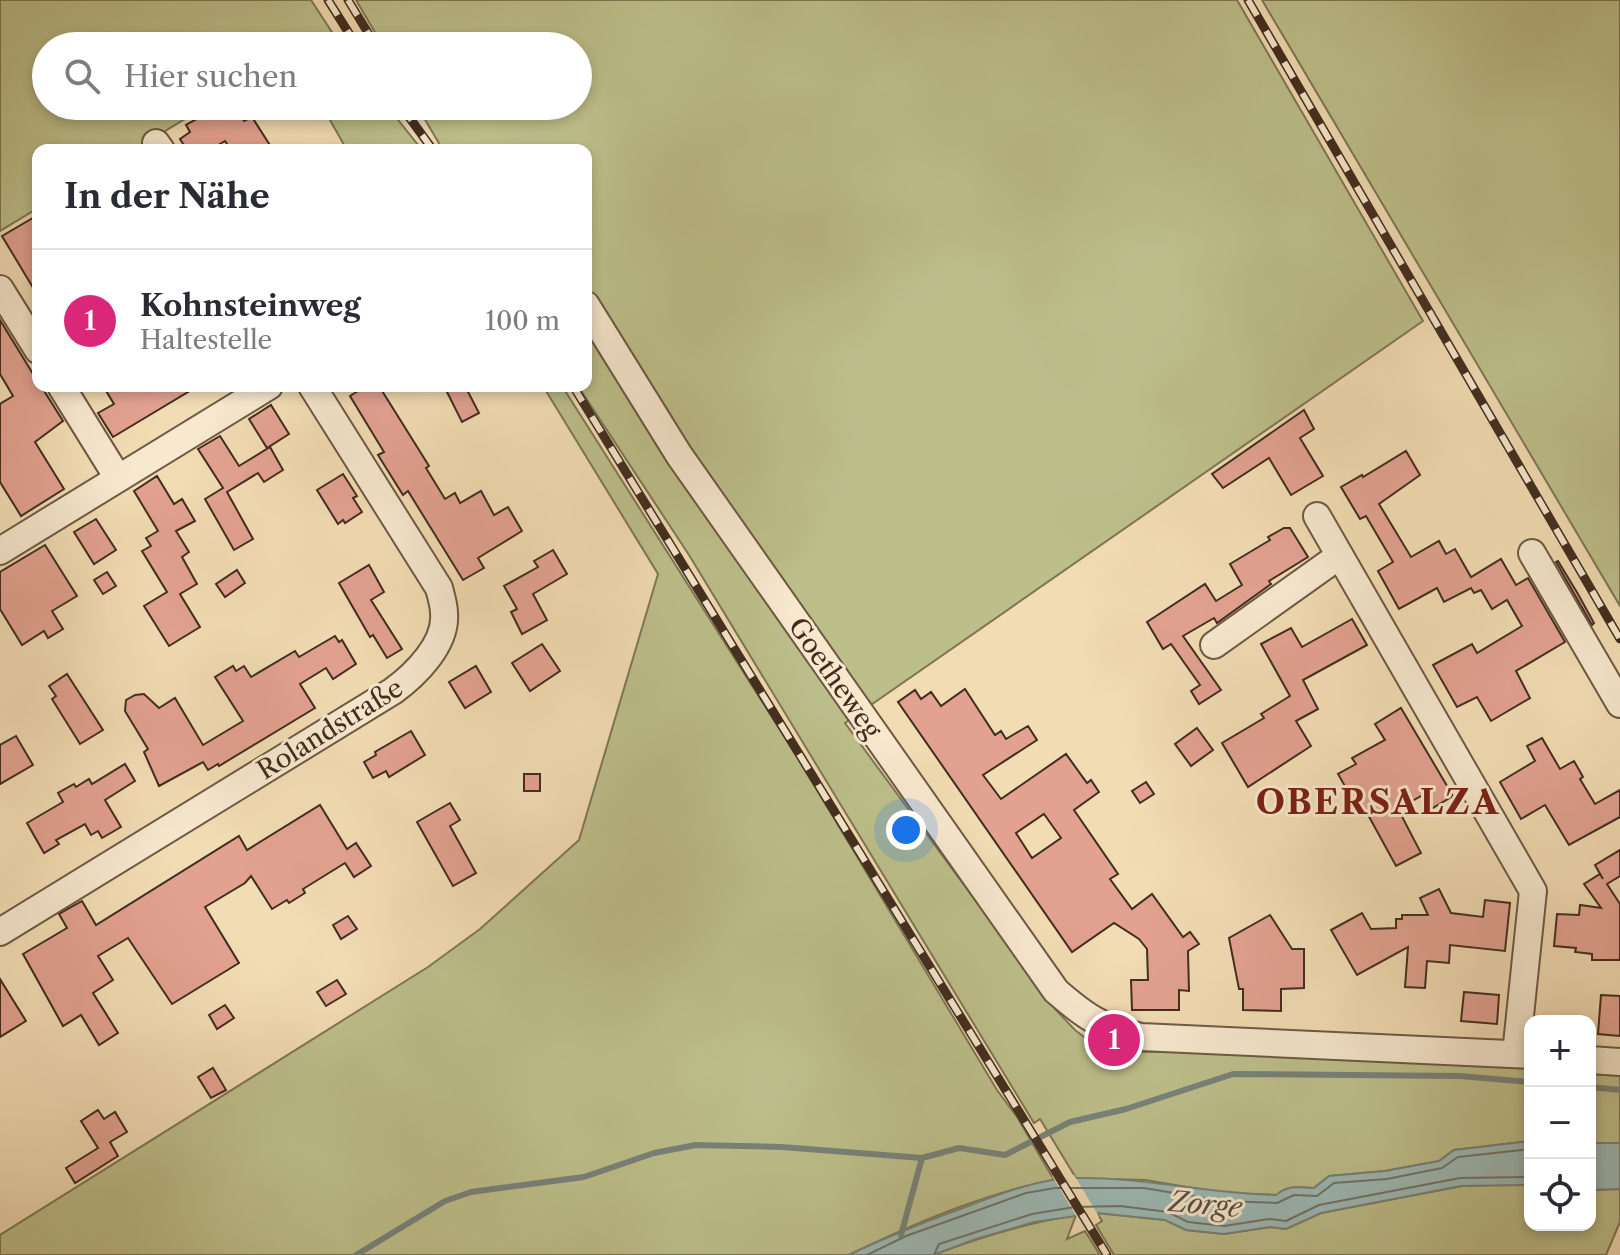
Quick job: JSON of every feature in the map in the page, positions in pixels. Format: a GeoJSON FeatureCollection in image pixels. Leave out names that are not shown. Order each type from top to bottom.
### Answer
{"type":"FeatureCollection","features":[{"type":"Feature","properties":{"kind":"street"},"geometry":{"type":"LineString","coordinates":[[0,289],[32,340]]}},
{"type":"Feature","properties":{"kind":"street","name":"Goetheweg"},"geometry":{"type":"LineString","coordinates":[[592,315],[679,455],[1056,991],[1078,1010],[1108,1028],[1141,1037],[1523,1054]]}},
{"type":"Feature","properties":{"kind":"street"},"geometry":{"type":"LineString","coordinates":[[65,392],[118,478]]}},
{"type":"Feature","properties":{"kind":"street"},"geometry":{"type":"LineString","coordinates":[[0,551],[259,392]]}},
{"type":"Feature","properties":{"kind":"street","name":"Rolandstraße"},"geometry":{"type":"LineString","coordinates":[[0,932],[393,691],[417,673],[436,645],[445,617],[439,588],[316,392]]}},
{"type":"Feature","properties":{"kind":"street"},"geometry":{"type":"LineString","coordinates":[[1317,516],[1533,891],[1523,1054]]}},
{"type":"Feature","properties":{"kind":"street"},"geometry":{"type":"LineString","coordinates":[[1532,553],[1620,704]]}},
{"type":"Feature","properties":{"kind":"street"},"geometry":{"type":"LineString","coordinates":[[1214,645],[1339,556]]}},
{"type":"Feature","properties":{"kind":"street"},"geometry":{"type":"LineString","coordinates":[[1596,1060],[1620,1062]]}},
{"type":"Feature","properties":{"kind":"green space"},"geometry":{"type":"Polygon","coordinates":[[[0,0],[311,0],[332,32],[32,32],[32,120],[183,120],[144,144],[32,144],[32,212],[0,231],[0,0]]]}},
{"type":"Feature","properties":{"kind":"green space"},"geometry":{"type":"Polygon","coordinates":[[[356,0],[1237,0],[1423,321],[845,723],[1056,1010],[1075,1030],[1104,1052],[1255,1051],[1524,1067],[1524,1142],[1454,1150],[1439,1161],[1385,1171],[1329,1176],[1314,1188],[1290,1188],[1277,1195],[1223,1193],[1145,1180],[1076,1178],[1040,1119],[1034,1123],[689,555],[582,392],[592,392],[592,144],[439,144],[425,120],[592,120],[592,32],[375,32],[356,0]]]}},
{"type":"Feature","properties":{"kind":"green space"},"geometry":{"type":"Polygon","coordinates":[[[1262,0],[1620,0],[1620,606],[1262,0]]]}},
{"type":"Feature","properties":{"kind":"green space"},"geometry":{"type":"Polygon","coordinates":[[[330,120],[398,120],[417,144],[344,144],[330,120]]]}},
{"type":"Feature","properties":{"kind":"green space"},"geometry":{"type":"Polygon","coordinates":[[[547,392],[566,392],[796,755],[1054,1180],[950,1211],[849,1255],[0,1255],[0,1235],[428,967],[480,929],[579,840],[658,574],[547,392]]]}},
{"type":"Feature","properties":{"kind":"green space"},"geometry":{"type":"Polygon","coordinates":[[[1596,1071],[1620,1073],[1620,1143],[1596,1143],[1596,1071]]]}},
{"type":"Feature","properties":{"kind":"green space"},"geometry":{"type":"Polygon","coordinates":[[[1524,1184],[1524,1231],[1596,1231],[1596,1190],[1620,1189],[1620,1222],[1606,1255],[1114,1255],[1096,1225],[1102,1221],[1097,1213],[1166,1220],[1186,1230],[1224,1234],[1270,1227],[1286,1229],[1321,1213],[1462,1186],[1524,1184]]]}},
{"type":"Feature","properties":{"kind":"green space"},"geometry":{"type":"Polygon","coordinates":[[[1076,1215],[1067,1239],[1085,1231],[1100,1255],[933,1255],[1003,1231],[1076,1215]]]}},
{"type":"Feature","properties":{"kind":"water","name":"Zorge"},"geometry":{"type":"Polygon","coordinates":[[[1524,1142],[1524,1185],[1461,1186],[1321,1213],[1286,1229],[1270,1227],[1224,1234],[1186,1230],[1165,1220],[1097,1213],[1034,1222],[933,1255],[849,1255],[953,1212],[1047,1181],[1100,1178],[1276,1195],[1289,1188],[1314,1188],[1329,1176],[1385,1171],[1439,1161],[1454,1150],[1524,1142]]]}},
{"type":"Feature","properties":{"kind":"water"},"geometry":{"type":"Polygon","coordinates":[[[1596,1143],[1620,1143],[1620,1189],[1596,1190],[1596,1143]]]}},
{"type":"Feature","properties":{"kind":"pier"},"geometry":{"type":"Polygon","coordinates":[[[1074,1175],[1099,1217],[1078,1219],[1052,1176],[1074,1175]]]}},
{"type":"Feature","properties":{"kind":"building"},"geometry":{"type":"Polygon","coordinates":[[[195,120],[254,120],[269,144],[227,144],[225,141],[220,144],[183,144],[180,139],[190,132],[186,125],[195,120]]]}},
{"type":"Feature","properties":{"kind":"building"},"geometry":{"type":"Polygon","coordinates":[[[32,218],[32,286],[2,236],[32,218]]]}},
{"type":"Feature","properties":{"kind":"building"},"geometry":{"type":"Polygon","coordinates":[[[0,320],[32,372],[32,392],[45,392],[63,421],[35,442],[64,489],[21,516],[0,482],[0,404],[13,396],[0,374],[0,320]]]}},
{"type":"Feature","properties":{"kind":"building"},"geometry":{"type":"Polygon","coordinates":[[[107,392],[188,392],[113,437],[98,413],[114,404],[107,392]]]}},
{"type":"Feature","properties":{"kind":"building"},"geometry":{"type":"Polygon","coordinates":[[[356,392],[383,392],[429,466],[426,468],[445,499],[455,493],[460,503],[481,491],[494,515],[508,507],[522,531],[478,558],[484,568],[463,580],[408,491],[403,495],[378,455],[384,452],[350,396],[356,392]]]}},
{"type":"Feature","properties":{"kind":"building"},"geometry":{"type":"Polygon","coordinates":[[[447,392],[468,392],[479,413],[462,422],[447,392]]]}},
{"type":"Feature","properties":{"kind":"building"},"geometry":{"type":"Polygon","coordinates":[[[271,405],[289,434],[267,448],[249,419],[271,405]]]}},
{"type":"Feature","properties":{"kind":"building"},"geometry":{"type":"Polygon","coordinates":[[[1304,410],[1314,429],[1300,438],[1323,476],[1291,495],[1269,458],[1223,488],[1212,474],[1304,410]]]}},
{"type":"Feature","properties":{"kind":"building"},"geometry":{"type":"Polygon","coordinates":[[[220,436],[239,466],[270,447],[283,470],[264,482],[258,473],[227,492],[253,539],[234,550],[205,499],[223,488],[198,449],[220,436]]]}},
{"type":"Feature","properties":{"kind":"building"},"geometry":{"type":"Polygon","coordinates":[[[1406,451],[1420,475],[1379,504],[1411,557],[1439,541],[1446,554],[1455,549],[1471,577],[1501,559],[1516,585],[1528,578],[1565,642],[1516,671],[1530,698],[1491,721],[1477,697],[1457,707],[1433,665],[1472,644],[1477,653],[1522,626],[1507,600],[1492,609],[1481,590],[1474,593],[1471,588],[1444,602],[1437,588],[1399,609],[1378,571],[1393,562],[1366,516],[1360,519],[1341,487],[1406,451]]]}},
{"type":"Feature","properties":{"kind":"building"},"geometry":{"type":"Polygon","coordinates":[[[343,474],[357,496],[353,498],[362,512],[338,524],[317,490],[343,474]]]}},
{"type":"Feature","properties":{"kind":"building"},"geometry":{"type":"Polygon","coordinates":[[[157,476],[174,504],[182,499],[195,521],[176,531],[189,552],[182,557],[197,584],[180,594],[200,627],[169,646],[144,606],[167,592],[142,551],[151,546],[146,538],[158,531],[134,491],[157,476]]]}},
{"type":"Feature","properties":{"kind":"building"},"geometry":{"type":"Polygon","coordinates":[[[96,519],[116,550],[94,564],[74,532],[96,519]]]}},
{"type":"Feature","properties":{"kind":"building"},"geometry":{"type":"Polygon","coordinates":[[[1284,528],[1290,528],[1308,557],[1269,581],[1271,584],[1217,623],[1214,618],[1183,636],[1221,690],[1199,704],[1191,691],[1200,685],[1171,644],[1163,649],[1147,622],[1205,584],[1216,601],[1242,585],[1230,564],[1284,528]]]}},
{"type":"Feature","properties":{"kind":"building"},"geometry":{"type":"Polygon","coordinates":[[[45,545],[77,596],[52,611],[63,629],[48,638],[44,631],[22,645],[0,609],[0,572],[45,545]]]}},
{"type":"Feature","properties":{"kind":"building"},"geometry":{"type":"Polygon","coordinates":[[[553,550],[567,574],[533,594],[547,620],[522,634],[511,612],[517,609],[504,586],[538,567],[534,561],[553,550]]]}},
{"type":"Feature","properties":{"kind":"building"},"geometry":{"type":"Polygon","coordinates":[[[1556,562],[1594,623],[1592,625],[1556,562]]]}},
{"type":"Feature","properties":{"kind":"building"},"geometry":{"type":"Polygon","coordinates":[[[369,565],[384,592],[371,600],[402,649],[387,658],[373,635],[370,637],[339,583],[369,565]]]}},
{"type":"Feature","properties":{"kind":"building"},"geometry":{"type":"Polygon","coordinates":[[[237,570],[245,583],[225,597],[216,584],[237,570]]]}},
{"type":"Feature","properties":{"kind":"building"},"geometry":{"type":"Polygon","coordinates":[[[107,572],[116,586],[103,594],[94,580],[107,572]]]}},
{"type":"Feature","properties":{"kind":"building"},"geometry":{"type":"Polygon","coordinates":[[[1352,619],[1367,645],[1303,680],[1318,709],[1296,721],[1311,746],[1248,787],[1222,743],[1264,718],[1261,714],[1290,696],[1261,644],[1291,628],[1302,647],[1352,619]]]}},
{"type":"Feature","properties":{"kind":"building"},"geometry":{"type":"Polygon","coordinates":[[[335,636],[339,642],[342,640],[356,664],[333,679],[326,668],[300,684],[315,708],[219,766],[208,770],[203,762],[159,786],[144,752],[148,749],[125,711],[126,700],[144,694],[159,708],[175,698],[203,745],[243,721],[215,677],[233,666],[236,671],[244,666],[251,677],[295,651],[299,657],[335,636]]]}},
{"type":"Feature","properties":{"kind":"building"},"geometry":{"type":"Polygon","coordinates":[[[542,644],[560,671],[530,691],[512,663],[542,644]]]}},
{"type":"Feature","properties":{"kind":"building"},"geometry":{"type":"Polygon","coordinates":[[[476,666],[491,692],[465,708],[449,682],[476,666]]]}},
{"type":"Feature","properties":{"kind":"building"},"geometry":{"type":"Polygon","coordinates":[[[67,674],[103,730],[80,744],[52,699],[56,696],[49,686],[67,674]]]}},
{"type":"Feature","properties":{"kind":"building"},"geometry":{"type":"Polygon","coordinates":[[[965,689],[995,735],[1001,731],[1006,739],[1028,726],[1037,740],[983,775],[1001,799],[1066,754],[1087,783],[1091,780],[1099,792],[1074,810],[1118,874],[1110,879],[1132,909],[1152,894],[1183,937],[1190,932],[1199,944],[1188,951],[1189,991],[1179,990],[1179,1010],[1132,1010],[1131,980],[1148,980],[1147,949],[1139,939],[1114,923],[1072,952],[898,702],[915,690],[921,699],[931,692],[941,706],[965,689]],[[1044,814],[1016,833],[1032,858],[1061,838],[1044,814]]]}},
{"type":"Feature","properties":{"kind":"building"},"geometry":{"type":"Polygon","coordinates":[[[1401,708],[1453,796],[1431,809],[1423,795],[1398,809],[1421,853],[1396,866],[1367,813],[1362,816],[1338,774],[1356,764],[1352,758],[1385,740],[1375,724],[1401,708]]]}},
{"type":"Feature","properties":{"kind":"building"},"geometry":{"type":"Polygon","coordinates":[[[1197,728],[1213,750],[1191,766],[1175,744],[1197,728]]]}},
{"type":"Feature","properties":{"kind":"building"},"geometry":{"type":"Polygon","coordinates":[[[411,731],[425,755],[389,777],[386,771],[373,778],[364,762],[411,731]]]}},
{"type":"Feature","properties":{"kind":"building"},"geometry":{"type":"Polygon","coordinates":[[[16,736],[33,765],[0,784],[0,745],[16,736]]]}},
{"type":"Feature","properties":{"kind":"building"},"geometry":{"type":"Polygon","coordinates":[[[1542,738],[1560,769],[1574,761],[1583,777],[1580,779],[1595,804],[1620,790],[1620,817],[1569,845],[1545,805],[1521,819],[1500,782],[1535,761],[1527,746],[1542,738]]]}},
{"type":"Feature","properties":{"kind":"building"},"geometry":{"type":"Polygon","coordinates":[[[125,764],[135,781],[105,800],[121,827],[102,838],[98,831],[91,835],[85,824],[56,840],[59,844],[44,853],[27,823],[63,802],[58,793],[89,779],[92,784],[125,764]]]}},
{"type":"Feature","properties":{"kind":"building"},"geometry":{"type":"Polygon","coordinates":[[[524,774],[540,774],[540,791],[524,791],[524,774]]]}},
{"type":"Feature","properties":{"kind":"building"},"geometry":{"type":"Polygon","coordinates":[[[1146,782],[1154,794],[1140,803],[1132,791],[1146,782]]]}},
{"type":"Feature","properties":{"kind":"building"},"geometry":{"type":"Polygon","coordinates":[[[450,803],[460,820],[450,826],[476,873],[453,886],[417,822],[450,803]]]}},
{"type":"Feature","properties":{"kind":"building"},"geometry":{"type":"Polygon","coordinates":[[[320,805],[347,849],[356,843],[371,866],[354,877],[345,863],[303,889],[305,893],[272,909],[251,876],[245,883],[205,907],[239,963],[172,1004],[128,938],[98,956],[113,980],[93,993],[118,1033],[99,1045],[81,1015],[63,1026],[23,954],[67,928],[59,914],[82,901],[96,925],[239,836],[247,850],[320,805]]]}},
{"type":"Feature","properties":{"kind":"building"},"geometry":{"type":"Polygon","coordinates":[[[1620,850],[1620,876],[1607,884],[1620,904],[1620,960],[1592,960],[1592,954],[1575,952],[1576,948],[1554,946],[1557,914],[1579,915],[1580,905],[1601,908],[1584,884],[1600,874],[1603,879],[1595,865],[1620,850]]]}},
{"type":"Feature","properties":{"kind":"building"},"geometry":{"type":"Polygon","coordinates":[[[1439,889],[1451,913],[1483,917],[1485,900],[1510,903],[1505,951],[1450,945],[1449,963],[1427,961],[1425,988],[1405,987],[1408,947],[1357,975],[1331,930],[1362,913],[1371,929],[1396,928],[1396,919],[1402,919],[1402,915],[1428,915],[1420,898],[1439,889]]]}},
{"type":"Feature","properties":{"kind":"building"},"geometry":{"type":"Polygon","coordinates":[[[1270,915],[1292,949],[1304,949],[1304,988],[1281,989],[1281,1011],[1243,1010],[1243,989],[1239,989],[1229,938],[1270,915]]]}},
{"type":"Feature","properties":{"kind":"building"},"geometry":{"type":"Polygon","coordinates":[[[348,916],[357,929],[341,939],[333,925],[348,916]]]}},
{"type":"Feature","properties":{"kind":"building"},"geometry":{"type":"Polygon","coordinates":[[[0,979],[26,1021],[0,1037],[0,979]]]}},
{"type":"Feature","properties":{"kind":"building"},"geometry":{"type":"Polygon","coordinates":[[[337,980],[346,994],[326,1006],[317,992],[337,980]]]}},
{"type":"Feature","properties":{"kind":"building"},"geometry":{"type":"Polygon","coordinates":[[[1464,992],[1499,995],[1497,1024],[1461,1021],[1464,992]]]}},
{"type":"Feature","properties":{"kind":"building"},"geometry":{"type":"Polygon","coordinates":[[[1601,995],[1620,996],[1620,1036],[1598,1034],[1601,995]]]}},
{"type":"Feature","properties":{"kind":"building"},"geometry":{"type":"Polygon","coordinates":[[[225,1005],[234,1018],[217,1029],[209,1015],[225,1005]]]}},
{"type":"Feature","properties":{"kind":"building"},"geometry":{"type":"Polygon","coordinates":[[[213,1068],[226,1090],[211,1098],[198,1077],[213,1068]]]}},
{"type":"Feature","properties":{"kind":"building"},"geometry":{"type":"Polygon","coordinates":[[[98,1110],[104,1119],[115,1112],[127,1132],[110,1142],[118,1156],[75,1183],[66,1168],[98,1148],[81,1121],[98,1110]]]}},
{"type":"Feature","properties":{"kind":"waterway"},"geometry":{"type":"LineString","coordinates":[[356,1255],[445,1201],[471,1192],[584,1177],[654,1153],[696,1145],[782,1147],[922,1158],[959,1148],[1005,1155],[1070,1122],[1126,1109],[1233,1074],[1460,1076],[1524,1081]]}},
{"type":"Feature","properties":{"kind":"waterway"},"geometry":{"type":"LineString","coordinates":[[1596,1088],[1620,1090]]}},
{"type":"Feature","properties":{"kind":"waterway"},"geometry":{"type":"LineString","coordinates":[[901,1235],[922,1158]]}},
{"type":"Feature","properties":{"kind":"railway"},"geometry":{"type":"LineString","coordinates":[[328,0],[348,32]]}},
{"type":"Feature","properties":{"kind":"railway"},"geometry":{"type":"LineString","coordinates":[[348,0],[367,32]]}},
{"type":"Feature","properties":{"kind":"railway"},"geometry":{"type":"LineString","coordinates":[[1248,0],[1620,639]]}},
{"type":"Feature","properties":{"kind":"railway"},"geometry":{"type":"LineString","coordinates":[[411,120],[429,144]]}},
{"type":"Feature","properties":{"kind":"railway"},"geometry":{"type":"LineString","coordinates":[[577,392],[1107,1255]]}},
{"type":"Feature","properties":{"kind":"place","name":"Kohnsteinweg"},"geometry":{"type":"Point","coordinates":[1114,1040]}},
{"type":"Feature","properties":{"kind":"district","name":"OBERSALZA"},"geometry":{"type":"Point","coordinates":[1378,802]}}]}
